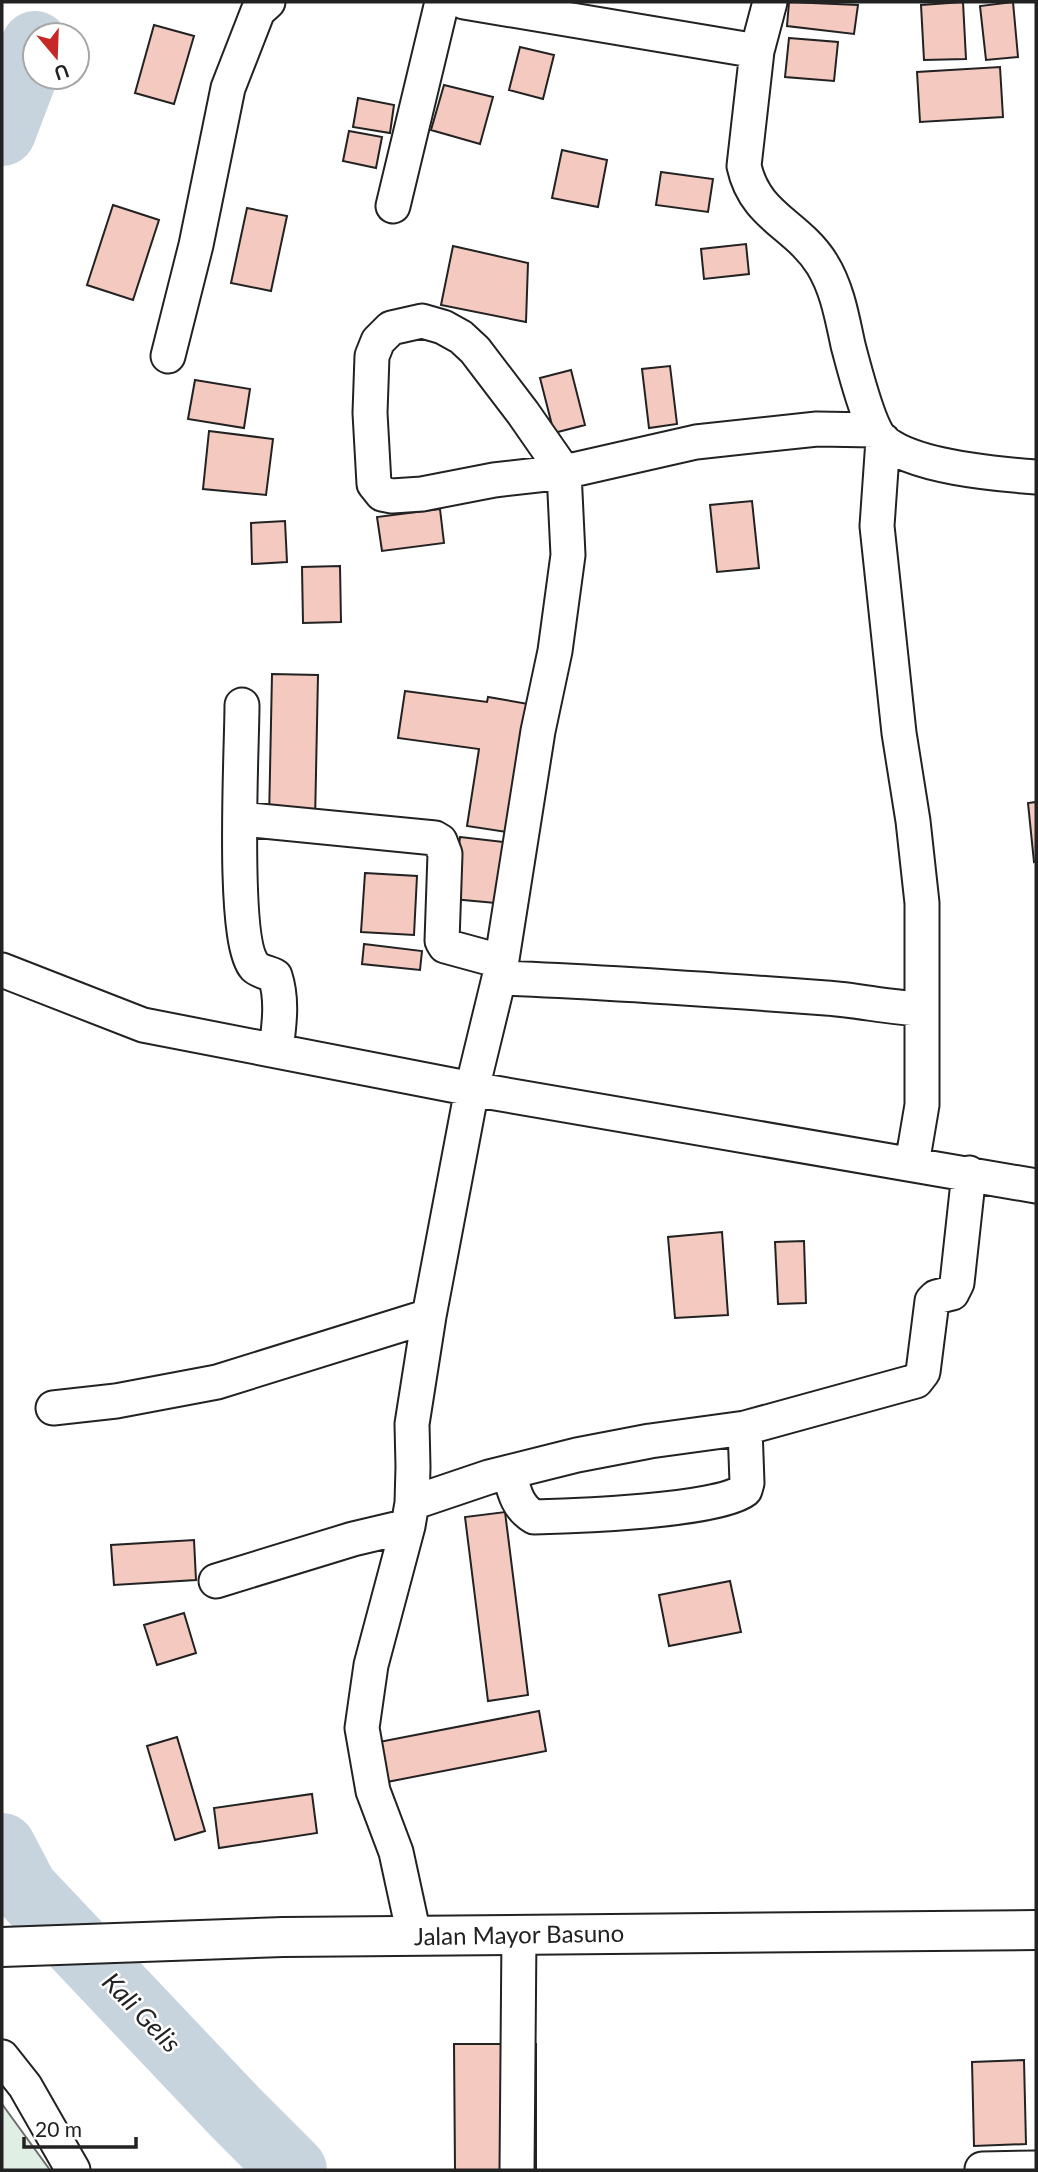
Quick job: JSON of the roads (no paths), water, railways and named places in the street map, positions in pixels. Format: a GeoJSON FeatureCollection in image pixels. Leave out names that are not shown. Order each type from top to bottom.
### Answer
{"type":"FeatureCollection","features":[{"type":"Feature","properties":{"kind":"main road","name":"Jalan Mayor Basuno"},"geometry":{"type":"LineString","coordinates":[[2,1947],[283,1937],[1036,1930]]}},
{"type":"Feature","properties":{"kind":"street"},"geometry":{"type":"LineString","coordinates":[[168,356],[196,245],[228,88],[258,11],[268,2]]}},
{"type":"Feature","properties":{"kind":"street"},"geometry":{"type":"LineString","coordinates":[[393,206],[442,2]]}},
{"type":"Feature","properties":{"kind":"street"},"geometry":{"type":"LineString","coordinates":[[464,2],[757,51]]}},
{"type":"Feature","properties":{"kind":"street"},"geometry":{"type":"LineString","coordinates":[[770,2],[757,51],[744,166],[747,180],[761,204],[812,250],[823,265],[835,289],[855,372],[879,435],[877,526],[899,733],[922,903],[922,1105],[912,1164]]}},
{"type":"Feature","properties":{"kind":"street"},"geometry":{"type":"LineString","coordinates":[[414,1935],[396,1852],[373,1791],[362,1728],[371,1665],[410,1514],[412,1424],[429,1316],[472,1089],[500,969],[538,731],[555,651],[568,555],[564,472],[475,351],[461,337],[443,327],[422,321],[391,328],[378,341],[372,356],[370,413],[374,484],[382,494],[422,494],[494,480],[564,472],[696,442],[817,429],[879,435],[909,454],[945,465],[988,474],[1036,477]]}},
{"type":"Feature","properties":{"kind":"street"},"geometry":{"type":"LineString","coordinates":[[242,705],[239,847],[244,938],[256,967],[275,976],[278,985],[280,1018],[276,1050]]}},
{"type":"Feature","properties":{"kind":"street"},"geometry":{"type":"LineString","coordinates":[[241,819],[435,838],[444,849],[442,941],[445,946],[500,969],[588,981],[832,998],[922,1009]]}},
{"type":"Feature","properties":{"kind":"street"},"geometry":{"type":"LineString","coordinates":[[2,970],[143,1025],[472,1089],[1036,1186]]}},
{"type":"Feature","properties":{"kind":"street"},"geometry":{"type":"LineString","coordinates":[[216,1581],[353,1539],[509,1472],[577,1455],[745,1428],[907,1384],[920,1377],[923,1372],[932,1301],[936,1297],[953,1293],[957,1283],[969,1173]]}},
{"type":"Feature","properties":{"kind":"street"},"geometry":{"type":"LineString","coordinates":[[53,1408],[116,1401],[216,1382],[429,1316]]}},
{"type":"Feature","properties":{"kind":"street"},"geometry":{"type":"LineString","coordinates":[[509,1472],[517,1500],[525,1512],[534,1517],[623,1513],[729,1499],[745,1490],[747,1483],[745,1428]]}},
{"type":"Feature","properties":{"kind":"street"},"geometry":{"type":"LineString","coordinates":[[517,2170],[519,1934]]}},
{"type":"Feature","properties":{"kind":"street"},"geometry":{"type":"LineString","coordinates":[[2,2056],[25,2086],[73,2170]]}},
{"type":"Feature","properties":{"kind":"street"},"geometry":{"type":"LineString","coordinates":[[982,2169],[1036,2168]]}},
{"type":"Feature","properties":{"kind":"waterway","name":"Kali Gelis"},"geometry":{"type":"LineString","coordinates":[[2,132],[21,82]]}},
{"type":"Feature","properties":{"kind":"waterway","name":"Kali Gelis"},"geometry":{"type":"LineString","coordinates":[[2,1847],[24,1889],[293,2170]]}}]}
